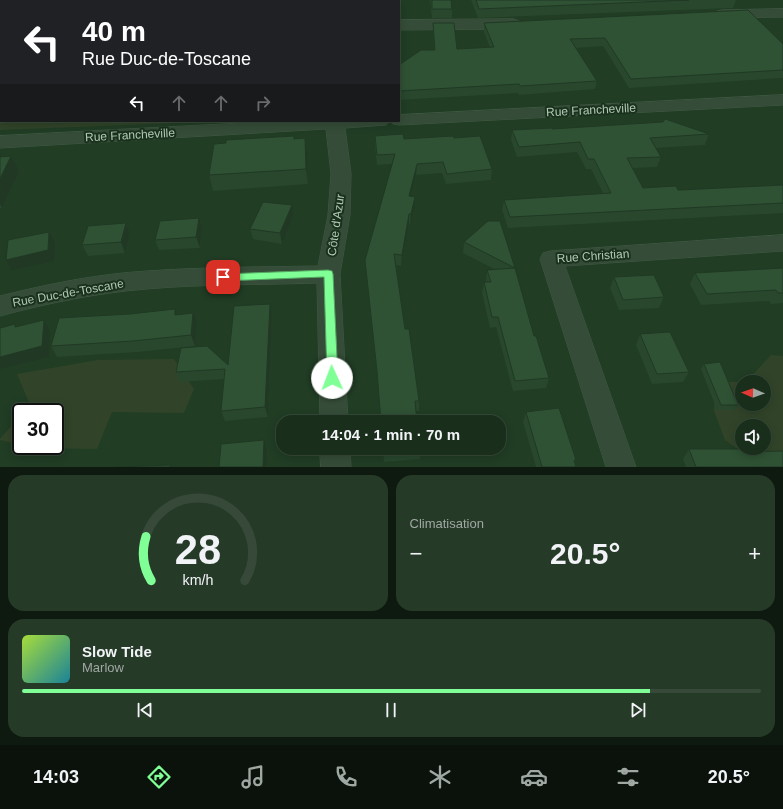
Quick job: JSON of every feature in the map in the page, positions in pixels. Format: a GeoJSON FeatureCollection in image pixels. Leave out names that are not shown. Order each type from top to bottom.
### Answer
{"type":"FeatureCollection","features":[{"type":"Feature","properties":{"kind":"street"},"geometry":{"type":"LineString","coordinates":[[709,14],[783,14]]}},
{"type":"Feature","properties":{"kind":"street"},"geometry":{"type":"LineString","coordinates":[[400,25],[491,25],[531,23]]}},
{"type":"Feature","properties":{"kind":"street","name":"Rue Francheville"},"geometry":{"type":"LineString","coordinates":[[400,120],[783,100]]}},
{"type":"Feature","properties":{"kind":"street","name":"Rue Francheville"},"geometry":{"type":"LineString","coordinates":[[0,142],[358,122]]}},
{"type":"Feature","properties":{"kind":"street","name":"Côte d'Azur"},"geometry":{"type":"LineString","coordinates":[[334,415],[328,274],[339,215],[341,174],[335,123]]}},
{"type":"Feature","properties":{"kind":"street","name":"Rue Christian"},"geometry":{"type":"LineString","coordinates":[[622,467],[551,259],[783,243]]}},
{"type":"Feature","properties":{"kind":"street","name":"Rue Duc-de-Toscane"},"geometry":{"type":"LineString","coordinates":[[0,306],[38,296],[93,286],[147,280],[328,274]]}},
{"type":"Feature","properties":{"kind":"street"},"geometry":{"type":"LineString","coordinates":[[335,455],[336,467]]}},
{"type":"Feature","properties":{"kind":"green space"},"geometry":{"type":"Polygon","coordinates":[[[0,122],[203,122],[0,130],[0,122]]]}},
{"type":"Feature","properties":{"kind":"green space"},"geometry":{"type":"Polygon","coordinates":[[[771,355],[783,356],[783,453],[771,454],[771,419],[735,419],[735,447],[725,440],[714,411],[715,382],[735,382],[735,411],[771,411],[771,375],[752,375],[771,355]]]}},
{"type":"Feature","properties":{"kind":"green space"},"geometry":{"type":"Polygon","coordinates":[[[174,359],[194,389],[184,413],[112,412],[97,449],[64,448],[64,403],[29,403],[17,374],[98,360],[174,359]]]}},
{"type":"Feature","properties":{"kind":"green space"},"geometry":{"type":"Polygon","coordinates":[[[12,425],[12,443],[0,439],[12,425]]]}},
{"type":"Feature","properties":{"kind":"building"},"geometry":{"type":"Polygon","coordinates":[[[432,0],[451,0],[452,9],[432,9],[432,0]]]}},
{"type":"Feature","properties":{"kind":"building"},"geometry":{"type":"Polygon","coordinates":[[[476,0],[689,0],[479,9],[476,0]]]}},
{"type":"Feature","properties":{"kind":"building"},"geometry":{"type":"Polygon","coordinates":[[[748,10],[783,44],[783,70],[631,79],[605,38],[570,39],[597,81],[400,91],[400,64],[421,50],[435,50],[433,23],[454,23],[457,49],[494,47],[484,23],[748,10]]]}},
{"type":"Feature","properties":{"kind":"building"},"geometry":{"type":"Polygon","coordinates":[[[665,119],[709,134],[650,138],[661,157],[627,158],[643,188],[676,186],[678,190],[680,190],[783,185],[783,203],[510,217],[504,200],[611,193],[594,159],[588,159],[580,142],[519,147],[512,130],[663,122],[665,119]]]}},
{"type":"Feature","properties":{"kind":"building"},"geometry":{"type":"Polygon","coordinates":[[[403,134],[404,139],[480,136],[492,169],[447,174],[443,162],[417,164],[409,196],[415,197],[411,214],[409,214],[402,255],[394,254],[405,329],[409,329],[419,401],[415,401],[416,415],[380,415],[365,260],[395,154],[377,155],[375,136],[403,134]]]}},
{"type":"Feature","properties":{"kind":"building"},"geometry":{"type":"Polygon","coordinates":[[[294,136],[294,139],[305,138],[306,169],[209,175],[214,144],[226,143],[226,140],[294,136]]]}},
{"type":"Feature","properties":{"kind":"building"},"geometry":{"type":"Polygon","coordinates":[[[11,156],[0,179],[0,157],[11,156]]]}},
{"type":"Feature","properties":{"kind":"building"},"geometry":{"type":"Polygon","coordinates":[[[263,202],[292,205],[280,233],[250,229],[263,202]]]}},
{"type":"Feature","properties":{"kind":"building"},"geometry":{"type":"Polygon","coordinates":[[[199,218],[196,237],[155,240],[160,221],[199,218]]]}},
{"type":"Feature","properties":{"kind":"building"},"geometry":{"type":"Polygon","coordinates":[[[488,221],[500,221],[515,268],[464,242],[488,221]]]}},
{"type":"Feature","properties":{"kind":"building"},"geometry":{"type":"Polygon","coordinates":[[[126,223],[121,242],[82,245],[88,226],[126,223]]]}},
{"type":"Feature","properties":{"kind":"building"},"geometry":{"type":"Polygon","coordinates":[[[49,232],[48,250],[6,260],[8,240],[49,232]]]}},
{"type":"Feature","properties":{"kind":"building"},"geometry":{"type":"Polygon","coordinates":[[[515,268],[534,336],[536,336],[549,378],[515,381],[498,317],[492,317],[484,282],[491,282],[487,270],[515,268]]]}},
{"type":"Feature","properties":{"kind":"building"},"geometry":{"type":"Polygon","coordinates":[[[783,268],[783,293],[778,293],[776,290],[707,294],[695,273],[783,268]]]}},
{"type":"Feature","properties":{"kind":"building"},"geometry":{"type":"Polygon","coordinates":[[[654,275],[664,297],[623,300],[614,277],[654,275]]]}},
{"type":"Feature","properties":{"kind":"building"},"geometry":{"type":"Polygon","coordinates":[[[270,304],[265,407],[221,411],[225,369],[176,372],[181,348],[207,346],[228,365],[234,306],[270,304]]]}},
{"type":"Feature","properties":{"kind":"building"},"geometry":{"type":"Polygon","coordinates":[[[175,309],[175,315],[193,313],[191,335],[133,341],[51,346],[59,318],[130,314],[175,309]]]}},
{"type":"Feature","properties":{"kind":"building"},"geometry":{"type":"Polygon","coordinates":[[[44,320],[42,346],[0,357],[0,328],[15,324],[15,327],[44,320]]]}},
{"type":"Feature","properties":{"kind":"building"},"geometry":{"type":"Polygon","coordinates":[[[670,332],[689,372],[657,374],[640,334],[670,332]]]}},
{"type":"Feature","properties":{"kind":"building"},"geometry":{"type":"Polygon","coordinates":[[[720,362],[735,398],[735,405],[721,405],[704,364],[720,362]]]}},
{"type":"Feature","properties":{"kind":"building"},"geometry":{"type":"Polygon","coordinates":[[[559,408],[576,460],[574,460],[576,467],[542,467],[526,412],[559,408]]]}},
{"type":"Feature","properties":{"kind":"building"},"geometry":{"type":"Polygon","coordinates":[[[264,440],[263,467],[219,467],[221,444],[264,440]]]}},
{"type":"Feature","properties":{"kind":"building"},"geometry":{"type":"Polygon","coordinates":[[[689,449],[735,449],[735,455],[771,455],[771,451],[783,451],[783,467],[696,467],[689,449]]]}},
{"type":"Feature","properties":{"kind":"building"},"geometry":{"type":"Polygon","coordinates":[[[170,465],[170,467],[118,467],[170,465]]]}},
{"type":"Feature","properties":{"kind":"route"},"geometry":{"type":"LineString","coordinates":[[223,277],[328,274],[332,378]]}}]}
